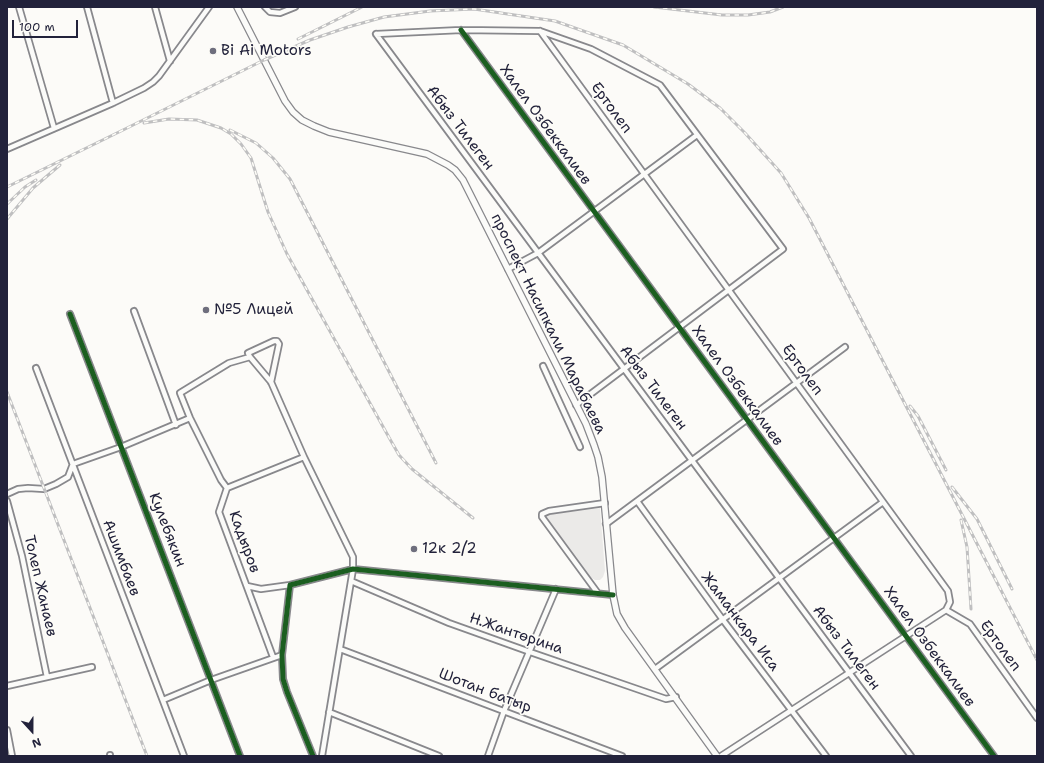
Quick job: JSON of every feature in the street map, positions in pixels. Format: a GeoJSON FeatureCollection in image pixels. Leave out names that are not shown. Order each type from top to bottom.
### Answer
{"type":"FeatureCollection","features":[{"type":"Feature","properties":{"kind":"main road","name":"проспект Насипкали Марабаева"},"geometry":{"type":"LineString","coordinates":[[237,7],[285,101],[293,112],[308,123],[329,132],[427,154],[455,170],[463,180],[586,424],[598,457],[605,503],[614,606],[621,621],[717,756]]}},
{"type":"Feature","properties":{"kind":"street"},"geometry":{"type":"LineString","coordinates":[[19,7],[54,128]]}},
{"type":"Feature","properties":{"kind":"street"},"geometry":{"type":"LineString","coordinates":[[87,7],[113,103]]}},
{"type":"Feature","properties":{"kind":"street"},"geometry":{"type":"LineString","coordinates":[[155,7],[170,61]]}},
{"type":"Feature","properties":{"kind":"street"},"geometry":{"type":"LineString","coordinates":[[7,149],[113,103],[153,82],[209,7]]}},
{"type":"Feature","properties":{"kind":"street"},"geometry":{"type":"LineString","coordinates":[[265,7],[270,12],[280,13],[295,7]]}},
{"type":"Feature","properties":{"kind":"street"},"geometry":{"type":"LineString","coordinates":[[461,30],[540,31],[591,49],[660,85],[783,249],[576,405]]}},
{"type":"Feature","properties":{"kind":"street","name":"Абыз Тилеген"},"geometry":{"type":"LineString","coordinates":[[461,30],[376,34],[911,756]]}},
{"type":"Feature","properties":{"kind":"street","name":"Халел Озбеккалиев"},"geometry":{"type":"LineString","coordinates":[[461,30],[994,756]]}},
{"type":"Feature","properties":{"kind":"street","name":"Ертолеп"},"geometry":{"type":"LineString","coordinates":[[540,31],[948,591],[950,602],[946,610],[970,624],[1037,718]]}},
{"type":"Feature","properties":{"kind":"street"},"geometry":{"type":"LineString","coordinates":[[508,269],[538,253],[697,135]]}},
{"type":"Feature","properties":{"kind":"street"},"geometry":{"type":"LineString","coordinates":[[134,311],[176,425]]}},
{"type":"Feature","properties":{"kind":"street","name":"Кулебякин"},"geometry":{"type":"LineString","coordinates":[[70,314],[188,617],[240,756]]}},
{"type":"Feature","properties":{"kind":"street"},"geometry":{"type":"LineString","coordinates":[[271,382],[279,344],[277,341],[248,353],[271,382],[304,457],[353,557],[353,569],[322,756]]}},
{"type":"Feature","properties":{"kind":"street"},"geometry":{"type":"LineString","coordinates":[[606,524],[845,348]]}},
{"type":"Feature","properties":{"kind":"street"},"geometry":{"type":"LineString","coordinates":[[250,357],[229,363],[180,393],[190,418],[221,480],[228,488],[304,457]]}},
{"type":"Feature","properties":{"kind":"street"},"geometry":{"type":"LineString","coordinates":[[542,366],[580,447]]}},
{"type":"Feature","properties":{"kind":"street","name":"Ашимбаев"},"geometry":{"type":"LineString","coordinates":[[36,368],[184,756]]}},
{"type":"Feature","properties":{"kind":"street"},"geometry":{"type":"LineString","coordinates":[[7,494],[18,489],[44,489],[68,477],[73,464],[121,447],[190,418]]}},
{"type":"Feature","properties":{"kind":"street","name":"Кадыров"},"geometry":{"type":"LineString","coordinates":[[228,488],[219,512],[273,657]]}},
{"type":"Feature","properties":{"kind":"street","name":"Толеп Жанаев"},"geometry":{"type":"LineString","coordinates":[[7,501],[22,556],[47,676]]}},
{"type":"Feature","properties":{"kind":"street","name":"Жаманкара Иса"},"geometry":{"type":"LineString","coordinates":[[637,501],[723,620],[826,756]]}},
{"type":"Feature","properties":{"kind":"street"},"geometry":{"type":"LineString","coordinates":[[655,669],[883,502]]}},
{"type":"Feature","properties":{"kind":"street"},"geometry":{"type":"LineString","coordinates":[[598,592],[542,517],[542,514],[549,511],[605,503]]}},
{"type":"Feature","properties":{"kind":"street"},"geometry":{"type":"LineString","coordinates":[[247,586],[261,589],[290,585],[353,569],[598,592],[613,595]]}},
{"type":"Feature","properties":{"kind":"street","name":"Н.Жантөрина"},"geometry":{"type":"LineString","coordinates":[[351,581],[448,623],[666,699],[676,697]]}},
{"type":"Feature","properties":{"kind":"street"},"geometry":{"type":"LineString","coordinates":[[290,585],[282,655],[284,679],[313,756]]}},
{"type":"Feature","properties":{"kind":"street"},"geometry":{"type":"LineString","coordinates":[[488,756],[504,711],[556,589]]}},
{"type":"Feature","properties":{"kind":"street"},"geometry":{"type":"LineString","coordinates":[[721,756],[946,610]]}},
{"type":"Feature","properties":{"kind":"street","name":"Шотан батыр"},"geometry":{"type":"LineString","coordinates":[[340,649],[622,756]]}},
{"type":"Feature","properties":{"kind":"street"},"geometry":{"type":"LineString","coordinates":[[162,700],[211,680],[282,655]]}},
{"type":"Feature","properties":{"kind":"street"},"geometry":{"type":"LineString","coordinates":[[7,686],[92,667]]}},
{"type":"Feature","properties":{"kind":"street"},"geometry":{"type":"LineString","coordinates":[[329,712],[439,756]]}},
{"type":"Feature","properties":{"kind":"street"},"geometry":{"type":"LineString","coordinates":[[7,730],[12,756]]}},
{"type":"Feature","properties":{"kind":"shaded area"},"geometry":{"type":"Polygon","coordinates":[[[600,508],[605,571],[600,580],[595,580],[588,576],[545,517],[546,515],[600,508]]]}},
{"type":"Feature","properties":{"kind":"railway"},"geometry":{"type":"LineString","coordinates":[[298,39],[362,7]]}},
{"type":"Feature","properties":{"kind":"railway"},"geometry":{"type":"LineString","coordinates":[[654,7],[722,15],[748,15],[770,12],[783,7]]}},
{"type":"Feature","properties":{"kind":"railway"},"geometry":{"type":"LineString","coordinates":[[119,132],[264,60],[310,40],[384,17],[430,11],[474,9],[555,21],[623,45],[688,84],[720,108],[781,173],[809,218],[1037,660]]}},
{"type":"Feature","properties":{"kind":"railway"},"geometry":{"type":"LineString","coordinates":[[144,123],[169,119],[197,120],[221,128],[231,134],[241,144],[251,158],[268,212],[287,254],[399,455],[412,469],[473,518]]}},
{"type":"Feature","properties":{"kind":"railway"},"geometry":{"type":"LineString","coordinates":[[7,187],[123,130]]}},
{"type":"Feature","properties":{"kind":"railway"},"geometry":{"type":"LineString","coordinates":[[230,130],[256,143],[273,158],[290,179],[436,463]]}},
{"type":"Feature","properties":{"kind":"railway"},"geometry":{"type":"LineString","coordinates":[[7,219],[33,188],[60,165]]}},
{"type":"Feature","properties":{"kind":"railway"},"geometry":{"type":"LineString","coordinates":[[7,204],[25,187],[36,180]]}},
{"type":"Feature","properties":{"kind":"railway"},"geometry":{"type":"LineString","coordinates":[[7,392],[147,756]]}},
{"type":"Feature","properties":{"kind":"railway"},"geometry":{"type":"LineString","coordinates":[[910,406],[918,416],[946,470]]}},
{"type":"Feature","properties":{"kind":"railway"},"geometry":{"type":"LineString","coordinates":[[952,487],[977,519],[1012,589]]}},
{"type":"Feature","properties":{"kind":"railway"},"geometry":{"type":"LineString","coordinates":[[961,520],[967,547],[971,609]]}},
{"type":"Feature","properties":{"kind":"cycle path"},"geometry":{"type":"LineString","coordinates":[[461,30],[994,756]]}},
{"type":"Feature","properties":{"kind":"cycle path"},"geometry":{"type":"LineString","coordinates":[[70,314],[240,756]]}},
{"type":"Feature","properties":{"kind":"cycle path"},"geometry":{"type":"LineString","coordinates":[[313,756],[283,679],[282,655],[290,585],[353,569],[613,595]]}},
{"type":"Feature","properties":{"kind":"place","name":"Bi Ai Motors"},"geometry":{"type":"Point","coordinates":[213,51]}},
{"type":"Feature","properties":{"kind":"place","name":"№5 Лицей"},"geometry":{"type":"Point","coordinates":[206,310]}},
{"type":"Feature","properties":{"kind":"place","name":"12к 2/2"},"geometry":{"type":"Point","coordinates":[414,549]}}]}
